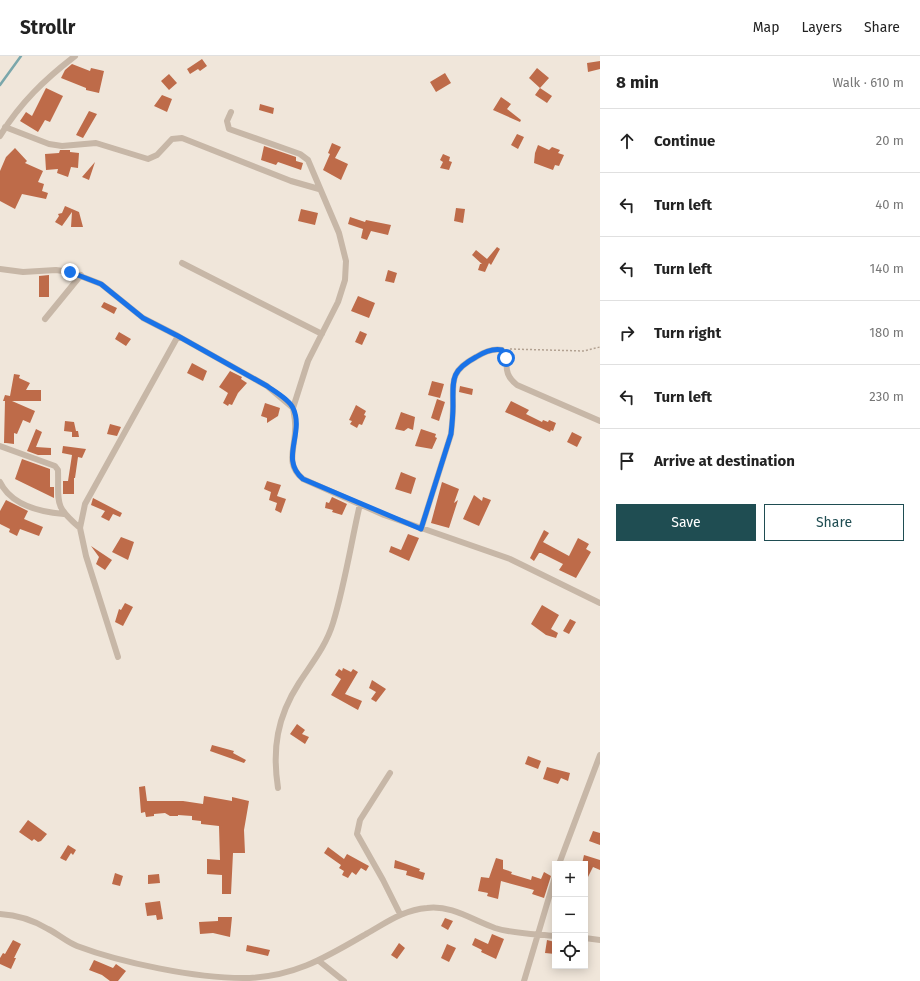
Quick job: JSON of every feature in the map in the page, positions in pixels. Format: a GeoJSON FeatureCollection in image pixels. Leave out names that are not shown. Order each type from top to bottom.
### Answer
{"type":"FeatureCollection","features":[{"type":"Feature","properties":{"kind":"street"},"geometry":{"type":"LineString","coordinates":[[0,136],[5,127],[29,96],[74,56]]}},
{"type":"Feature","properties":{"kind":"street"},"geometry":{"type":"LineString","coordinates":[[231,112],[227,121],[229,129],[300,154],[308,160],[319,189],[339,233],[346,261],[345,280],[338,302],[308,361],[293,408],[296,429],[292,457],[295,472],[303,479],[421,529],[510,559],[600,603]]}},
{"type":"Feature","properties":{"kind":"street"},"geometry":{"type":"LineString","coordinates":[[5,127],[49,144],[62,146],[96,143],[148,159],[157,155],[172,139],[182,138],[291,181],[319,189]]}},
{"type":"Feature","properties":{"kind":"street"},"geometry":{"type":"LineString","coordinates":[[182,263],[322,334]]}},
{"type":"Feature","properties":{"kind":"street"},"geometry":{"type":"LineString","coordinates":[[0,269],[22,272],[56,270],[81,275],[101,284],[111,290],[143,318],[267,386],[293,408]]}},
{"type":"Feature","properties":{"kind":"street"},"geometry":{"type":"LineString","coordinates":[[45,320],[81,275]]}},
{"type":"Feature","properties":{"kind":"street"},"geometry":{"type":"LineString","coordinates":[[118,656],[86,556],[80,528],[85,504],[178,336]]}},
{"type":"Feature","properties":{"kind":"street"},"geometry":{"type":"LineString","coordinates":[[421,529],[451,434],[453,419],[452,384],[454,376],[458,368],[478,355],[492,350],[502,350],[505,354],[507,374],[510,380],[517,385],[600,420]]}},
{"type":"Feature","properties":{"kind":"street"},"geometry":{"type":"LineString","coordinates":[[0,446],[55,466],[58,470],[58,500],[64,514],[80,528]]}},
{"type":"Feature","properties":{"kind":"street"},"geometry":{"type":"LineString","coordinates":[[0,482],[6,492],[24,504],[46,512],[64,514]]}},
{"type":"Feature","properties":{"kind":"street"},"geometry":{"type":"LineString","coordinates":[[278,788],[274,759],[277,734],[286,708],[299,683],[315,662],[326,643],[333,623],[360,504]]}},
{"type":"Feature","properties":{"kind":"street"},"geometry":{"type":"LineString","coordinates":[[560,861],[600,755]]}},
{"type":"Feature","properties":{"kind":"street"},"geometry":{"type":"LineString","coordinates":[[390,773],[360,820],[357,834],[400,914]]}},
{"type":"Feature","properties":{"kind":"street"},"geometry":{"type":"LineString","coordinates":[[524,981],[552,888]]}},
{"type":"Feature","properties":{"kind":"street"},"geometry":{"type":"LineString","coordinates":[[0,914],[32,920],[74,945],[88,950],[201,978],[244,978],[278,975],[300,969],[319,961],[400,914],[426,908],[442,907],[510,932],[552,936]]}},
{"type":"Feature","properties":{"kind":"street"},"geometry":{"type":"LineString","coordinates":[[588,938],[600,940]]}},
{"type":"Feature","properties":{"kind":"street"},"geometry":{"type":"LineString","coordinates":[[319,961],[344,981]]}},
{"type":"Feature","properties":{"kind":"path"},"geometry":{"type":"LineString","coordinates":[[502,350],[537,348],[584,351],[600,347]]}},
{"type":"Feature","properties":{"kind":"building"},"geometry":{"type":"Polygon","coordinates":[[[202,59],[207,66],[200,71],[198,69],[190,74],[187,69],[202,59]]]}},
{"type":"Feature","properties":{"kind":"building"},"geometry":{"type":"Polygon","coordinates":[[[600,61],[600,69],[588,72],[587,63],[600,61]]]}},
{"type":"Feature","properties":{"kind":"building"},"geometry":{"type":"Polygon","coordinates":[[[72,64],[90,71],[91,68],[104,71],[99,93],[86,90],[86,88],[61,78],[65,70],[72,64]]]}},
{"type":"Feature","properties":{"kind":"building"},"geometry":{"type":"Polygon","coordinates":[[[537,68],[549,78],[540,88],[529,78],[537,68]]]}},
{"type":"Feature","properties":{"kind":"building"},"geometry":{"type":"Polygon","coordinates":[[[445,73],[451,83],[436,92],[430,82],[445,73]]]}},
{"type":"Feature","properties":{"kind":"building"},"geometry":{"type":"Polygon","coordinates":[[[169,74],[177,83],[169,90],[161,81],[169,74]]]}},
{"type":"Feature","properties":{"kind":"building"},"geometry":{"type":"Polygon","coordinates":[[[46,88],[63,96],[50,122],[45,120],[38,132],[20,121],[26,112],[32,116],[46,88]]]}},
{"type":"Feature","properties":{"kind":"building"},"geometry":{"type":"Polygon","coordinates":[[[540,88],[552,96],[547,103],[535,95],[540,88]]]}},
{"type":"Feature","properties":{"kind":"building"},"geometry":{"type":"Polygon","coordinates":[[[162,95],[172,99],[167,112],[154,106],[162,95]]]}},
{"type":"Feature","properties":{"kind":"building"},"geometry":{"type":"Polygon","coordinates":[[[501,97],[511,104],[507,109],[521,120],[520,122],[493,110],[501,97]]]}},
{"type":"Feature","properties":{"kind":"building"},"geometry":{"type":"Polygon","coordinates":[[[260,104],[274,108],[273,114],[259,110],[260,104]]]}},
{"type":"Feature","properties":{"kind":"building"},"geometry":{"type":"Polygon","coordinates":[[[89,111],[97,114],[83,138],[76,135],[89,111]]]}},
{"type":"Feature","properties":{"kind":"building"},"geometry":{"type":"Polygon","coordinates":[[[517,134],[524,137],[518,149],[511,145],[517,134]]]}},
{"type":"Feature","properties":{"kind":"building"},"geometry":{"type":"Polygon","coordinates":[[[332,143],[341,147],[335,158],[348,164],[341,180],[323,170],[330,154],[328,153],[332,143]]]}},
{"type":"Feature","properties":{"kind":"building"},"geometry":{"type":"Polygon","coordinates":[[[538,145],[549,150],[552,147],[560,150],[558,153],[564,155],[559,166],[555,165],[553,170],[534,163],[538,145]]]}},
{"type":"Feature","properties":{"kind":"building"},"geometry":{"type":"Polygon","coordinates":[[[264,146],[296,157],[296,161],[303,163],[301,170],[278,162],[276,165],[261,160],[264,146]]]}},
{"type":"Feature","properties":{"kind":"building"},"geometry":{"type":"Polygon","coordinates":[[[15,148],[27,161],[25,163],[43,171],[38,182],[44,184],[42,191],[48,193],[46,199],[22,194],[15,209],[0,201],[0,171],[6,157],[15,148]]]}},
{"type":"Feature","properties":{"kind":"building"},"geometry":{"type":"Polygon","coordinates":[[[60,150],[70,150],[70,152],[79,153],[78,168],[71,167],[68,177],[57,173],[58,169],[46,170],[45,154],[59,153],[60,150]]]}},
{"type":"Feature","properties":{"kind":"building"},"geometry":{"type":"Polygon","coordinates":[[[443,154],[450,157],[449,161],[452,162],[449,170],[440,168],[443,162],[440,160],[443,154]]]}},
{"type":"Feature","properties":{"kind":"building"},"geometry":{"type":"Polygon","coordinates":[[[95,162],[89,180],[82,177],[95,162]]]}},
{"type":"Feature","properties":{"kind":"building"},"geometry":{"type":"Polygon","coordinates":[[[65,206],[79,212],[83,227],[71,227],[72,212],[62,226],[55,222],[59,216],[58,214],[62,213],[65,206]]]}},
{"type":"Feature","properties":{"kind":"building"},"geometry":{"type":"Polygon","coordinates":[[[456,208],[465,209],[463,223],[454,221],[456,208]]]}},
{"type":"Feature","properties":{"kind":"building"},"geometry":{"type":"Polygon","coordinates":[[[301,209],[318,213],[315,225],[298,221],[301,209]]]}},
{"type":"Feature","properties":{"kind":"building"},"geometry":{"type":"Polygon","coordinates":[[[350,217],[365,222],[366,220],[391,225],[388,235],[371,231],[367,240],[361,238],[363,229],[348,224],[350,217]]]}},
{"type":"Feature","properties":{"kind":"building"},"geometry":{"type":"Polygon","coordinates":[[[497,247],[500,249],[491,265],[489,263],[485,272],[478,270],[480,264],[482,264],[472,255],[476,250],[487,259],[497,247]]]}},
{"type":"Feature","properties":{"kind":"building"},"geometry":{"type":"Polygon","coordinates":[[[388,270],[397,273],[394,283],[385,281],[388,270]]]}},
{"type":"Feature","properties":{"kind":"building"},"geometry":{"type":"Polygon","coordinates":[[[49,275],[49,297],[39,297],[39,276],[49,275]]]}},
{"type":"Feature","properties":{"kind":"building"},"geometry":{"type":"Polygon","coordinates":[[[358,296],[375,303],[369,318],[351,311],[358,296]]]}},
{"type":"Feature","properties":{"kind":"building"},"geometry":{"type":"Polygon","coordinates":[[[104,302],[117,308],[114,314],[101,307],[104,302]]]}},
{"type":"Feature","properties":{"kind":"building"},"geometry":{"type":"Polygon","coordinates":[[[360,331],[367,334],[362,345],[355,342],[360,331]]]}},
{"type":"Feature","properties":{"kind":"building"},"geometry":{"type":"Polygon","coordinates":[[[119,332],[131,339],[126,346],[115,339],[119,332]]]}},
{"type":"Feature","properties":{"kind":"building"},"geometry":{"type":"Polygon","coordinates":[[[192,363],[207,371],[203,381],[187,373],[192,363]]]}},
{"type":"Feature","properties":{"kind":"building"},"geometry":{"type":"Polygon","coordinates":[[[230,371],[242,377],[241,379],[247,383],[238,393],[232,405],[229,404],[228,406],[223,403],[228,393],[219,387],[230,371]]]}},
{"type":"Feature","properties":{"kind":"building"},"geometry":{"type":"Polygon","coordinates":[[[14,374],[20,375],[19,378],[30,383],[26,390],[41,390],[41,401],[12,401],[35,411],[30,423],[23,420],[17,434],[14,433],[14,444],[4,443],[5,401],[3,401],[5,395],[10,396],[14,374]]]}},
{"type":"Feature","properties":{"kind":"building"},"geometry":{"type":"Polygon","coordinates":[[[432,381],[444,384],[440,398],[428,395],[432,381]]]}},
{"type":"Feature","properties":{"kind":"building"},"geometry":{"type":"Polygon","coordinates":[[[460,386],[473,389],[472,395],[459,392],[460,386]]]}},
{"type":"Feature","properties":{"kind":"building"},"geometry":{"type":"Polygon","coordinates":[[[437,399],[445,402],[439,421],[431,418],[437,399]]]}},
{"type":"Feature","properties":{"kind":"building"},"geometry":{"type":"Polygon","coordinates":[[[511,401],[529,410],[526,414],[542,422],[543,420],[548,422],[549,420],[556,423],[553,431],[551,430],[550,432],[505,412],[511,401]]]}},
{"type":"Feature","properties":{"kind":"building"},"geometry":{"type":"Polygon","coordinates":[[[265,403],[280,408],[278,416],[267,423],[267,418],[261,416],[265,403]]]}},
{"type":"Feature","properties":{"kind":"building"},"geometry":{"type":"Polygon","coordinates":[[[356,405],[366,411],[364,415],[366,416],[362,425],[359,424],[357,428],[350,424],[352,421],[349,420],[356,405]]]}},
{"type":"Feature","properties":{"kind":"building"},"geometry":{"type":"Polygon","coordinates":[[[401,412],[415,417],[413,430],[408,428],[404,431],[395,429],[401,412]]]}},
{"type":"Feature","properties":{"kind":"building"},"geometry":{"type":"Polygon","coordinates":[[[65,421],[74,422],[79,437],[72,437],[72,432],[64,431],[65,421]]]}},
{"type":"Feature","properties":{"kind":"building"},"geometry":{"type":"Polygon","coordinates":[[[110,424],[121,427],[117,436],[107,434],[110,424]]]}},
{"type":"Feature","properties":{"kind":"building"},"geometry":{"type":"Polygon","coordinates":[[[36,429],[42,432],[36,447],[51,448],[51,455],[38,455],[27,451],[36,429]]]}},
{"type":"Feature","properties":{"kind":"building"},"geometry":{"type":"Polygon","coordinates":[[[421,429],[436,434],[435,437],[437,438],[432,449],[415,446],[421,429]]]}},
{"type":"Feature","properties":{"kind":"building"},"geometry":{"type":"Polygon","coordinates":[[[572,432],[582,437],[577,447],[567,442],[572,432]]]}},
{"type":"Feature","properties":{"kind":"building"},"geometry":{"type":"Polygon","coordinates":[[[63,446],[86,449],[82,458],[78,457],[74,478],[74,494],[63,494],[63,481],[68,481],[72,455],[62,453],[63,446]]]}},
{"type":"Feature","properties":{"kind":"building"},"geometry":{"type":"Polygon","coordinates":[[[22,459],[50,469],[50,487],[54,487],[54,498],[15,479],[22,459]]]}},
{"type":"Feature","properties":{"kind":"building"},"geometry":{"type":"Polygon","coordinates":[[[401,472],[416,478],[411,494],[395,489],[401,472]]]}},
{"type":"Feature","properties":{"kind":"building"},"geometry":{"type":"Polygon","coordinates":[[[267,481],[281,485],[277,496],[286,499],[281,513],[275,510],[277,503],[269,500],[271,492],[264,489],[267,481]]]}},
{"type":"Feature","properties":{"kind":"building"},"geometry":{"type":"Polygon","coordinates":[[[442,482],[459,489],[454,503],[458,500],[449,528],[431,523],[442,482]]]}},
{"type":"Feature","properties":{"kind":"building"},"geometry":{"type":"Polygon","coordinates":[[[474,495],[482,501],[483,497],[491,500],[479,526],[463,519],[474,495]]]}},
{"type":"Feature","properties":{"kind":"building"},"geometry":{"type":"Polygon","coordinates":[[[332,497],[347,504],[342,515],[325,508],[326,502],[329,503],[332,497]]]}},
{"type":"Feature","properties":{"kind":"building"},"geometry":{"type":"Polygon","coordinates":[[[93,498],[122,513],[120,517],[113,514],[109,521],[101,517],[105,511],[91,505],[93,498]]]}},
{"type":"Feature","properties":{"kind":"building"},"geometry":{"type":"Polygon","coordinates":[[[6,500],[28,511],[24,519],[43,527],[39,536],[20,529],[17,536],[9,532],[10,529],[0,524],[0,511],[6,500]]]}},
{"type":"Feature","properties":{"kind":"building"},"geometry":{"type":"Polygon","coordinates":[[[544,530],[549,533],[543,542],[569,556],[578,538],[589,544],[586,549],[591,552],[576,578],[559,570],[563,564],[541,553],[539,553],[534,561],[530,558],[544,530]]]}},
{"type":"Feature","properties":{"kind":"building"},"geometry":{"type":"Polygon","coordinates":[[[408,534],[419,538],[409,561],[389,552],[391,546],[401,550],[408,534]]]}},
{"type":"Feature","properties":{"kind":"building"},"geometry":{"type":"Polygon","coordinates":[[[121,537],[134,542],[128,560],[112,552],[121,537]]]}},
{"type":"Feature","properties":{"kind":"building"},"geometry":{"type":"Polygon","coordinates":[[[91,546],[112,560],[105,570],[96,564],[99,557],[91,546]]]}},
{"type":"Feature","properties":{"kind":"building"},"geometry":{"type":"Polygon","coordinates":[[[125,603],[133,607],[123,626],[115,622],[119,609],[121,610],[125,603]]]}},
{"type":"Feature","properties":{"kind":"building"},"geometry":{"type":"Polygon","coordinates":[[[542,605],[559,615],[551,629],[558,633],[556,638],[546,635],[531,624],[542,605]]]}},
{"type":"Feature","properties":{"kind":"building"},"geometry":{"type":"Polygon","coordinates":[[[570,619],[576,622],[569,634],[563,631],[570,619]]]}},
{"type":"Feature","properties":{"kind":"building"},"geometry":{"type":"Polygon","coordinates":[[[343,668],[351,672],[353,669],[358,672],[345,694],[362,701],[358,710],[331,695],[341,679],[335,675],[339,669],[342,671],[343,668]]]}},
{"type":"Feature","properties":{"kind":"building"},"geometry":{"type":"Polygon","coordinates":[[[372,680],[386,689],[376,702],[371,699],[376,692],[369,688],[372,680]]]}},
{"type":"Feature","properties":{"kind":"building"},"geometry":{"type":"Polygon","coordinates":[[[297,724],[305,730],[302,734],[309,737],[305,744],[290,734],[297,724]]]}},
{"type":"Feature","properties":{"kind":"building"},"geometry":{"type":"Polygon","coordinates":[[[212,745],[234,751],[233,753],[246,760],[244,763],[210,751],[212,745]]]}},
{"type":"Feature","properties":{"kind":"building"},"geometry":{"type":"Polygon","coordinates":[[[528,756],[541,761],[538,769],[525,764],[528,756]]]}},
{"type":"Feature","properties":{"kind":"building"},"geometry":{"type":"Polygon","coordinates":[[[547,767],[570,773],[568,781],[561,778],[558,784],[543,779],[547,767]]]}},
{"type":"Feature","properties":{"kind":"building"},"geometry":{"type":"Polygon","coordinates":[[[145,786],[147,801],[183,801],[203,804],[204,796],[232,801],[232,797],[249,801],[244,830],[245,853],[233,853],[231,894],[222,894],[222,875],[207,874],[207,859],[220,860],[219,826],[201,824],[201,821],[192,820],[192,816],[170,816],[165,813],[154,814],[154,816],[146,817],[145,812],[141,813],[139,787],[145,786]]]}},
{"type":"Feature","properties":{"kind":"building"},"geometry":{"type":"Polygon","coordinates":[[[28,820],[47,834],[41,841],[38,842],[34,839],[32,841],[19,832],[28,820]]]}},
{"type":"Feature","properties":{"kind":"building"},"geometry":{"type":"Polygon","coordinates":[[[593,831],[600,833],[600,845],[589,841],[593,831]]]}},
{"type":"Feature","properties":{"kind":"building"},"geometry":{"type":"Polygon","coordinates":[[[68,845],[76,850],[73,855],[71,853],[66,861],[60,858],[68,845]]]}},
{"type":"Feature","properties":{"kind":"building"},"geometry":{"type":"Polygon","coordinates":[[[328,847],[344,859],[347,854],[369,866],[366,871],[361,868],[356,875],[352,872],[348,878],[342,875],[344,871],[339,868],[341,865],[324,853],[328,847]]]}},
{"type":"Feature","properties":{"kind":"building"},"geometry":{"type":"Polygon","coordinates":[[[584,855],[600,860],[600,870],[593,867],[588,877],[588,861],[583,861],[584,855]]]}},
{"type":"Feature","properties":{"kind":"building"},"geometry":{"type":"Polygon","coordinates":[[[496,858],[503,860],[503,869],[512,872],[511,874],[531,880],[532,876],[541,879],[544,872],[551,876],[544,898],[532,894],[534,890],[501,881],[498,899],[487,896],[488,893],[478,891],[481,877],[489,878],[496,858]]]}},
{"type":"Feature","properties":{"kind":"building"},"geometry":{"type":"Polygon","coordinates":[[[395,860],[420,869],[419,871],[425,873],[423,880],[406,875],[407,871],[394,868],[395,860]]]}},
{"type":"Feature","properties":{"kind":"building"},"geometry":{"type":"Polygon","coordinates":[[[115,873],[123,876],[120,886],[112,884],[115,873]]]}},
{"type":"Feature","properties":{"kind":"building"},"geometry":{"type":"Polygon","coordinates":[[[159,874],[160,883],[148,884],[148,875],[159,874]]]}},
{"type":"Feature","properties":{"kind":"building"},"geometry":{"type":"Polygon","coordinates":[[[160,901],[163,919],[157,920],[156,915],[147,916],[145,903],[160,901]]]}},
{"type":"Feature","properties":{"kind":"building"},"geometry":{"type":"Polygon","coordinates":[[[218,917],[232,917],[230,937],[213,933],[200,934],[199,922],[218,921],[218,917]]]}},
{"type":"Feature","properties":{"kind":"building"},"geometry":{"type":"Polygon","coordinates":[[[445,918],[453,921],[448,930],[441,926],[445,918]]]}},
{"type":"Feature","properties":{"kind":"building"},"geometry":{"type":"Polygon","coordinates":[[[492,934],[504,939],[496,959],[481,952],[482,950],[472,945],[475,938],[488,944],[492,934]]]}},
{"type":"Feature","properties":{"kind":"building"},"geometry":{"type":"Polygon","coordinates":[[[13,940],[21,944],[14,958],[16,958],[11,969],[0,964],[0,958],[3,953],[5,954],[13,940]]]}},
{"type":"Feature","properties":{"kind":"building"},"geometry":{"type":"Polygon","coordinates":[[[547,940],[552,941],[552,954],[545,953],[547,940]]]}},
{"type":"Feature","properties":{"kind":"building"},"geometry":{"type":"Polygon","coordinates":[[[399,943],[405,948],[397,959],[391,955],[399,943]]]}},
{"type":"Feature","properties":{"kind":"building"},"geometry":{"type":"Polygon","coordinates":[[[447,944],[456,948],[449,962],[441,958],[447,944]]]}},
{"type":"Feature","properties":{"kind":"building"},"geometry":{"type":"Polygon","coordinates":[[[247,945],[270,950],[268,956],[246,951],[247,945]]]}},
{"type":"Feature","properties":{"kind":"building"},"geometry":{"type":"Polygon","coordinates":[[[94,960],[113,968],[116,964],[126,971],[118,981],[110,981],[102,975],[89,970],[94,960]]]}},
{"type":"Feature","properties":{"kind":"waterway"},"geometry":{"type":"LineString","coordinates":[[0,85],[21,56]]}},
{"type":"Feature","properties":{"kind":"route"},"geometry":{"type":"LineString","coordinates":[[70,272],[101,284],[111,290],[143,318],[178,336],[279,394],[293,408],[296,429],[292,465],[295,472],[303,479],[384,515],[421,529],[451,434],[453,419],[452,384],[454,376],[458,368],[484,352],[498,349],[502,350],[504,351],[506,358]]}}]}
